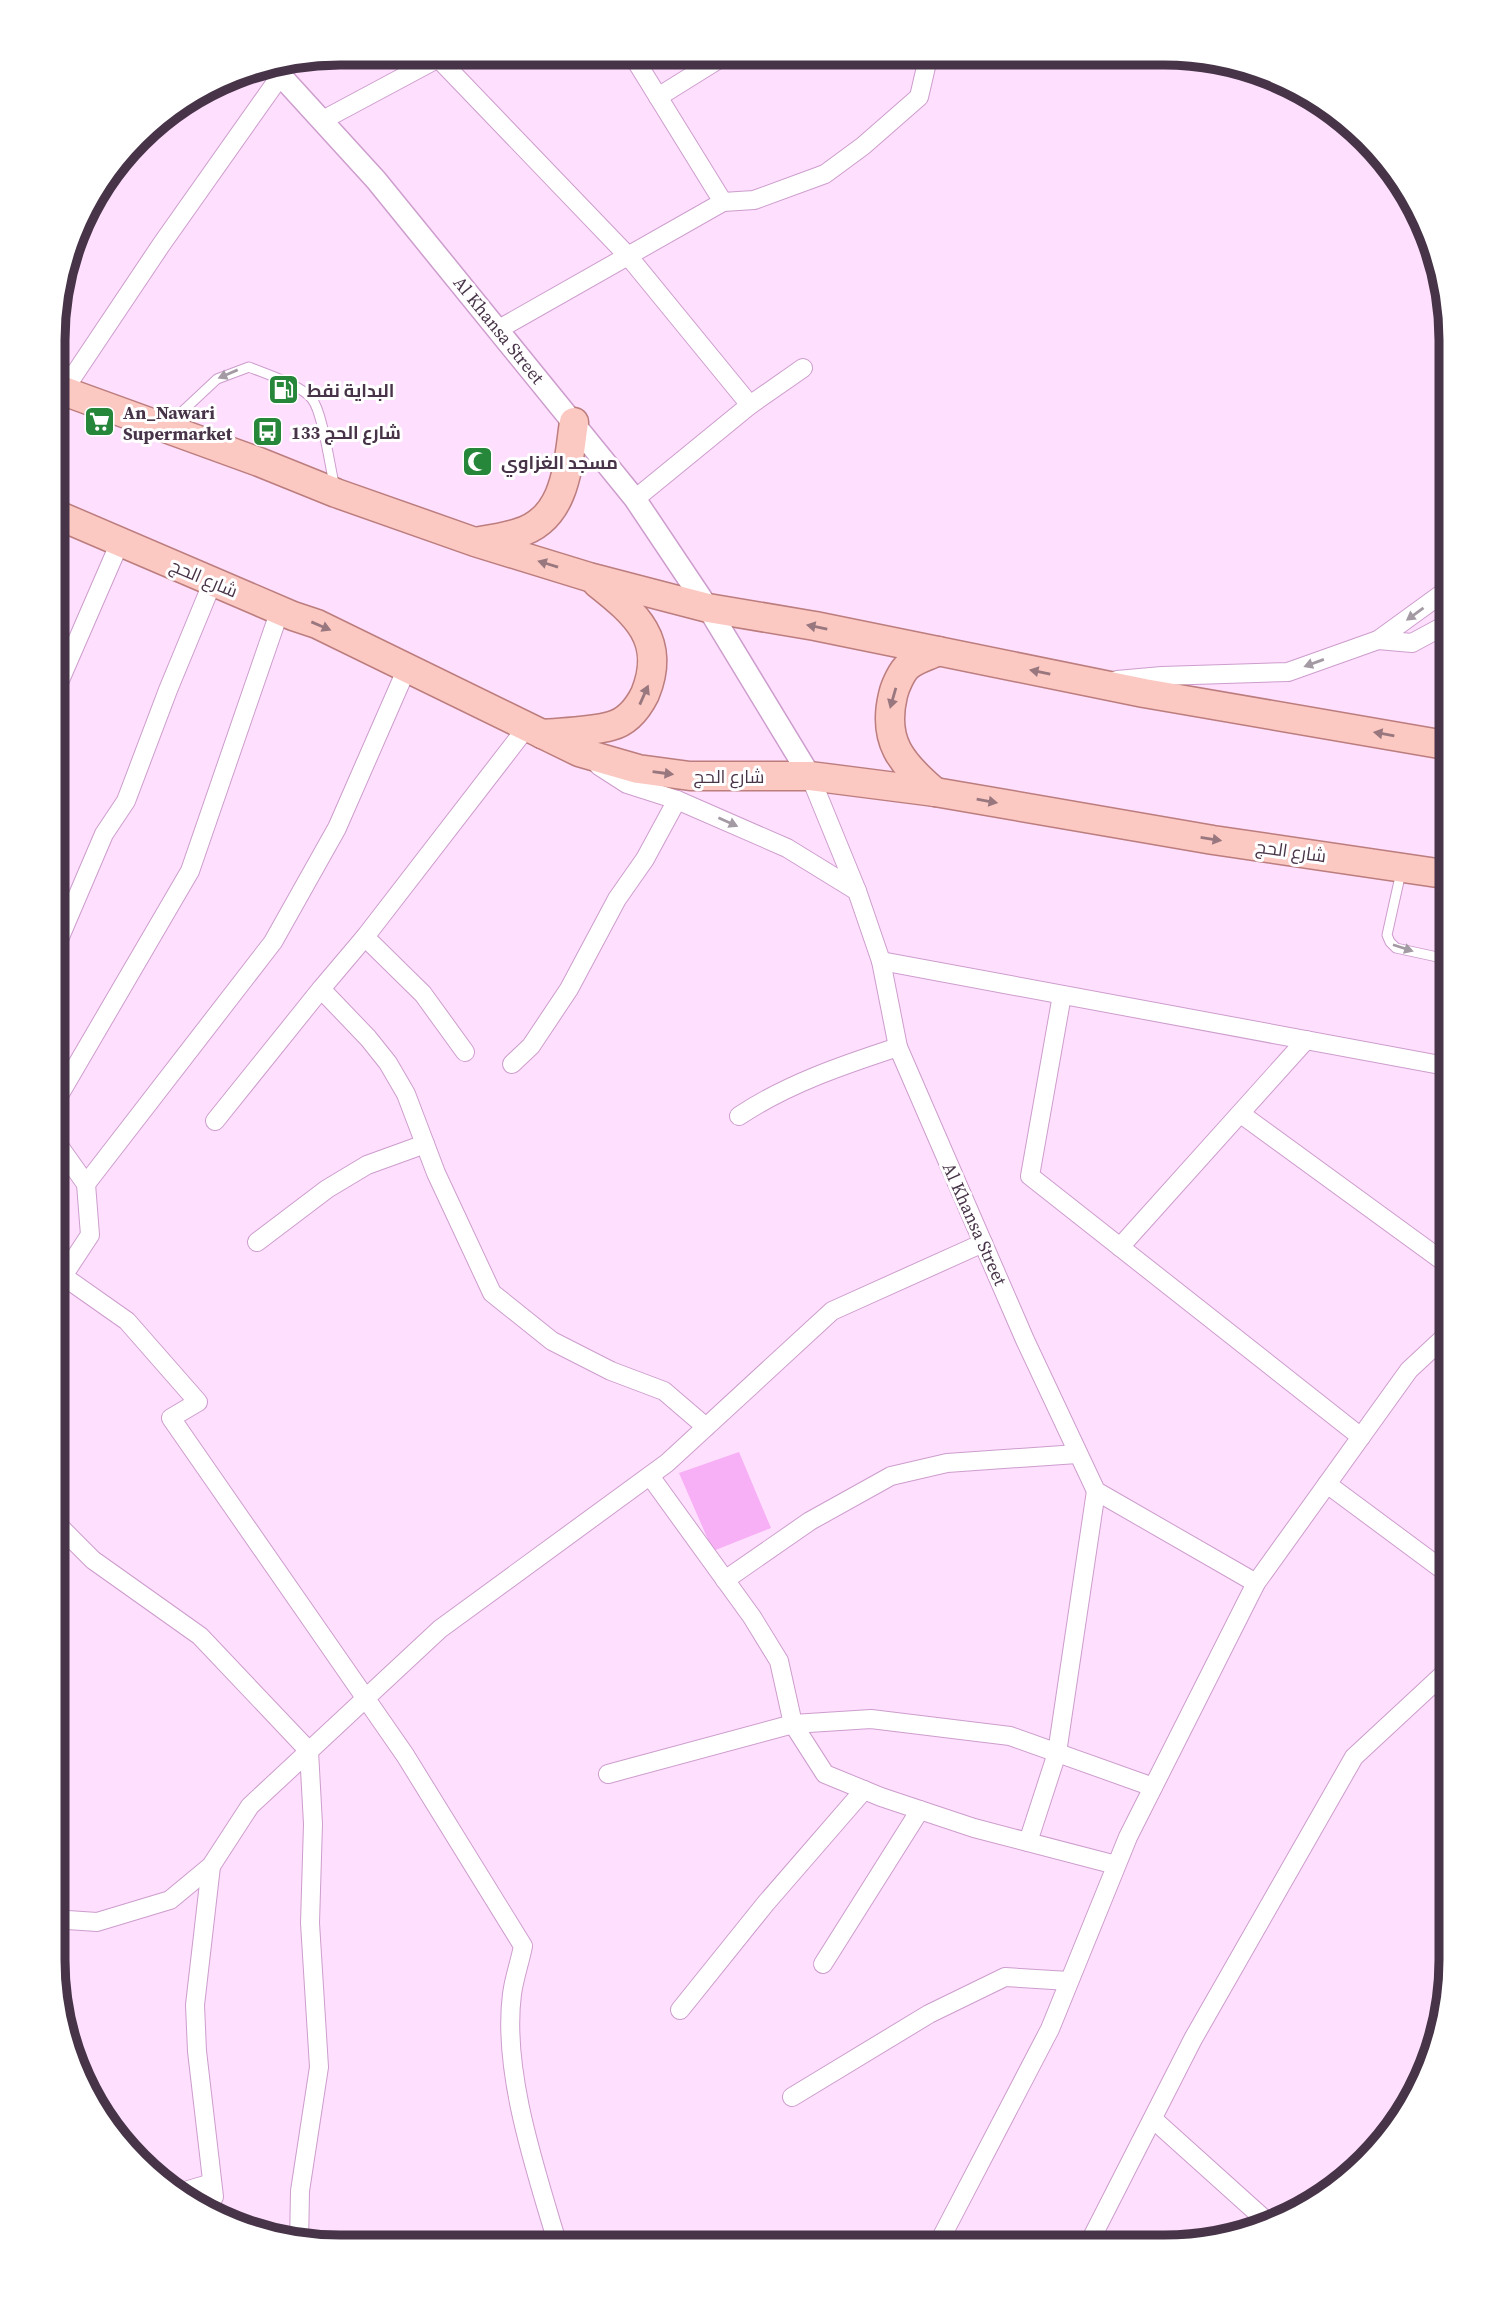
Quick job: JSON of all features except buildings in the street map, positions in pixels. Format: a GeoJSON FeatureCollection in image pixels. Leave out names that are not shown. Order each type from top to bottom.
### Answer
{"type":"FeatureCollection","features":[{"type":"Feature","properties":{"kind":"main road"},"geometry":{"type":"LineString","coordinates":[[65,391],[475,542],[589,577],[708,608],[815,626],[1092,683],[1439,744]]}},
{"type":"Feature","properties":{"kind":"main road"},"geometry":{"type":"LineString","coordinates":[[475,542],[521,533],[548,516],[561,495],[574,422]]}},
{"type":"Feature","properties":{"kind":"main road","name":"شارع الحج"},"geometry":{"type":"LineString","coordinates":[[65,518],[317,624],[579,752],[638,769],[690,776],[810,776],[935,792],[1213,840],[1439,873]]}},
{"type":"Feature","properties":{"kind":"main road"},"geometry":{"type":"LineString","coordinates":[[534,731],[613,726],[628,717],[640,705],[650,681],[652,643],[635,616],[589,577]]}},
{"type":"Feature","properties":{"kind":"main road"},"geometry":{"type":"LineString","coordinates":[[935,792],[910,771],[897,751],[890,734],[888,715],[895,689],[907,666],[937,651]]}},
{"type":"Feature","properties":{"kind":"street"},"geometry":{"type":"LineString","coordinates":[[321,121],[426,65]]}},
{"type":"Feature","properties":{"kind":"street"},"geometry":{"type":"LineString","coordinates":[[451,65],[629,257],[750,405]]}},
{"type":"Feature","properties":{"kind":"street"},"geometry":{"type":"LineString","coordinates":[[638,65],[723,202]]}},
{"type":"Feature","properties":{"kind":"street"},"geometry":{"type":"LineString","coordinates":[[658,97],[709,65]]}},
{"type":"Feature","properties":{"kind":"street"},"geometry":{"type":"LineString","coordinates":[[499,329],[723,202],[754,200],[825,174],[863,146],[919,97],[926,65]]}},
{"type":"Feature","properties":{"kind":"street","name":"Al Khansa Street"},"geometry":{"type":"LineString","coordinates":[[278,72],[376,180],[635,499],[708,608],[810,776],[857,891],[881,961],[898,1047],[1077,1454],[1096,1491]]}},
{"type":"Feature","properties":{"kind":"street"},"geometry":{"type":"LineString","coordinates":[[65,382],[161,245],[274,73]]}},
{"type":"Feature","properties":{"kind":"street"},"geometry":{"type":"LineString","coordinates":[[635,499],[750,405],[803,368]]}},
{"type":"Feature","properties":{"kind":"street"},"geometry":{"type":"LineString","coordinates":[[65,669],[120,542]]}},
{"type":"Feature","properties":{"kind":"street"},"geometry":{"type":"LineString","coordinates":[[65,925],[104,834],[127,800],[213,581]]}},
{"type":"Feature","properties":{"kind":"street"},"geometry":{"type":"LineString","coordinates":[[1092,683],[1161,676],[1288,672],[1378,640],[1439,596]]}},
{"type":"Feature","properties":{"kind":"street"},"geometry":{"type":"LineString","coordinates":[[65,1085],[190,871],[280,610]]}},
{"type":"Feature","properties":{"kind":"street"},"geometry":{"type":"LineString","coordinates":[[1378,640],[1412,643],[1439,628]]}},
{"type":"Feature","properties":{"kind":"street"},"geometry":{"type":"LineString","coordinates":[[86,1184],[273,942],[337,828],[407,668]]}},
{"type":"Feature","properties":{"kind":"street"},"geometry":{"type":"LineString","coordinates":[[215,1121],[534,731]]}},
{"type":"Feature","properties":{"kind":"street"},"geometry":{"type":"LineString","coordinates":[[579,752],[627,784],[677,800],[787,848],[857,891]]}},
{"type":"Feature","properties":{"kind":"street"},"geometry":{"type":"LineString","coordinates":[[512,1064],[531,1046],[569,989],[617,899],[645,859],[677,800]]}},
{"type":"Feature","properties":{"kind":"street"},"geometry":{"type":"LineString","coordinates":[[365,937],[423,994],[465,1052]]}},
{"type":"Feature","properties":{"kind":"street"},"geometry":{"type":"LineString","coordinates":[[881,961],[1439,1065]]}},
{"type":"Feature","properties":{"kind":"street"},"geometry":{"type":"LineString","coordinates":[[321,989],[368,1038],[388,1063],[406,1094],[436,1173],[492,1293],[552,1342],[611,1371],[664,1391],[706,1427]]}},
{"type":"Feature","properties":{"kind":"street"},"geometry":{"type":"LineString","coordinates":[[1062,995],[1030,1176],[1361,1437]]}},
{"type":"Feature","properties":{"kind":"street"},"geometry":{"type":"LineString","coordinates":[[1120,1247],[1306,1040]]}},
{"type":"Feature","properties":{"kind":"street"},"geometry":{"type":"LineString","coordinates":[[739,1116],[766,1098],[844,1065],[898,1047]]}},
{"type":"Feature","properties":{"kind":"street"},"geometry":{"type":"LineString","coordinates":[[1241,1114],[1439,1258]]}},
{"type":"Feature","properties":{"kind":"street"},"geometry":{"type":"LineString","coordinates":[[257,1242],[327,1189],[367,1166],[425,1144]]}},
{"type":"Feature","properties":{"kind":"street"},"geometry":{"type":"LineString","coordinates":[[65,1154],[86,1184],[90,1235],[65,1273]]}},
{"type":"Feature","properties":{"kind":"street"},"geometry":{"type":"LineString","coordinates":[[65,1920],[97,1922],[170,1900],[211,1866],[250,1805],[440,1629],[650,1476],[832,1311],[983,1243]]}},
{"type":"Feature","properties":{"kind":"street"},"geometry":{"type":"LineString","coordinates":[[65,1277],[127,1321],[198,1402],[171,1418],[405,1755],[523,1946],[512,1994],[511,2049],[527,2141],[555,2235]]}},
{"type":"Feature","properties":{"kind":"street"},"geometry":{"type":"LineString","coordinates":[[942,2235],[1050,2029],[1116,1865],[1256,1583],[1409,1370],[1439,1342]]}},
{"type":"Feature","properties":{"kind":"street"},"geometry":{"type":"LineString","coordinates":[[725,1580],[810,1521],[891,1476],[947,1463],[1077,1454]]}},
{"type":"Feature","properties":{"kind":"street"},"geometry":{"type":"LineString","coordinates":[[650,1476],[779,1661],[793,1724],[825,1774],[974,1828],[1116,1865]]}},
{"type":"Feature","properties":{"kind":"street"},"geometry":{"type":"LineString","coordinates":[[1327,1484],[1439,1567]]}},
{"type":"Feature","properties":{"kind":"street"},"geometry":{"type":"LineString","coordinates":[[1028,1842],[1057,1753],[1096,1491],[1256,1583]]}},
{"type":"Feature","properties":{"kind":"street"},"geometry":{"type":"LineString","coordinates":[[65,1532],[93,1560],[200,1636],[309,1751],[313,1824],[310,1923],[319,2067],[300,2191],[299,2232]]}},
{"type":"Feature","properties":{"kind":"street"},"geometry":{"type":"LineString","coordinates":[[1093,2235],[1193,2039],[1354,1757],[1439,1678]]}},
{"type":"Feature","properties":{"kind":"street"},"geometry":{"type":"LineString","coordinates":[[608,1774],[793,1724],[871,1719],[1010,1736],[1153,1787]]}},
{"type":"Feature","properties":{"kind":"street"},"geometry":{"type":"LineString","coordinates":[[680,2010],[766,1902],[864,1790]]}},
{"type":"Feature","properties":{"kind":"street"},"geometry":{"type":"LineString","coordinates":[[823,1964],[920,1810]]}},
{"type":"Feature","properties":{"kind":"street"},"geometry":{"type":"LineString","coordinates":[[192,2192],[213,2190],[197,2051],[195,2005],[211,1866]]}},
{"type":"Feature","properties":{"kind":"street"},"geometry":{"type":"LineString","coordinates":[[792,2097],[929,2014],[1005,1977],[1069,1981]]}},
{"type":"Feature","properties":{"kind":"street"},"geometry":{"type":"LineString","coordinates":[[1153,2119],[1262,2217]]}},
{"type":"Feature","properties":{"kind":"lane"},"geometry":{"type":"LineString","coordinates":[[164,429],[217,379],[249,367],[301,390],[312,399],[319,414],[336,493]]}},
{"type":"Feature","properties":{"kind":"lane"},"geometry":{"type":"LineString","coordinates":[[1402,867],[1387,935],[1396,948],[1439,957]]}},
{"type":"Feature","properties":{"kind":"place","name":"البداية نفط"},"geometry":{"type":"Point","coordinates":[284,390]}},
{"type":"Feature","properties":{"kind":"place","name":"An_Nawari Supermarket"},"geometry":{"type":"Point","coordinates":[100,422]}},
{"type":"Feature","properties":{"kind":"place","name":"شارع الحج 133"},"geometry":{"type":"Point","coordinates":[268,432]}},
{"type":"Feature","properties":{"kind":"place","name":"مسجد الغزاوي"},"geometry":{"type":"Point","coordinates":[478,462]}}]}
